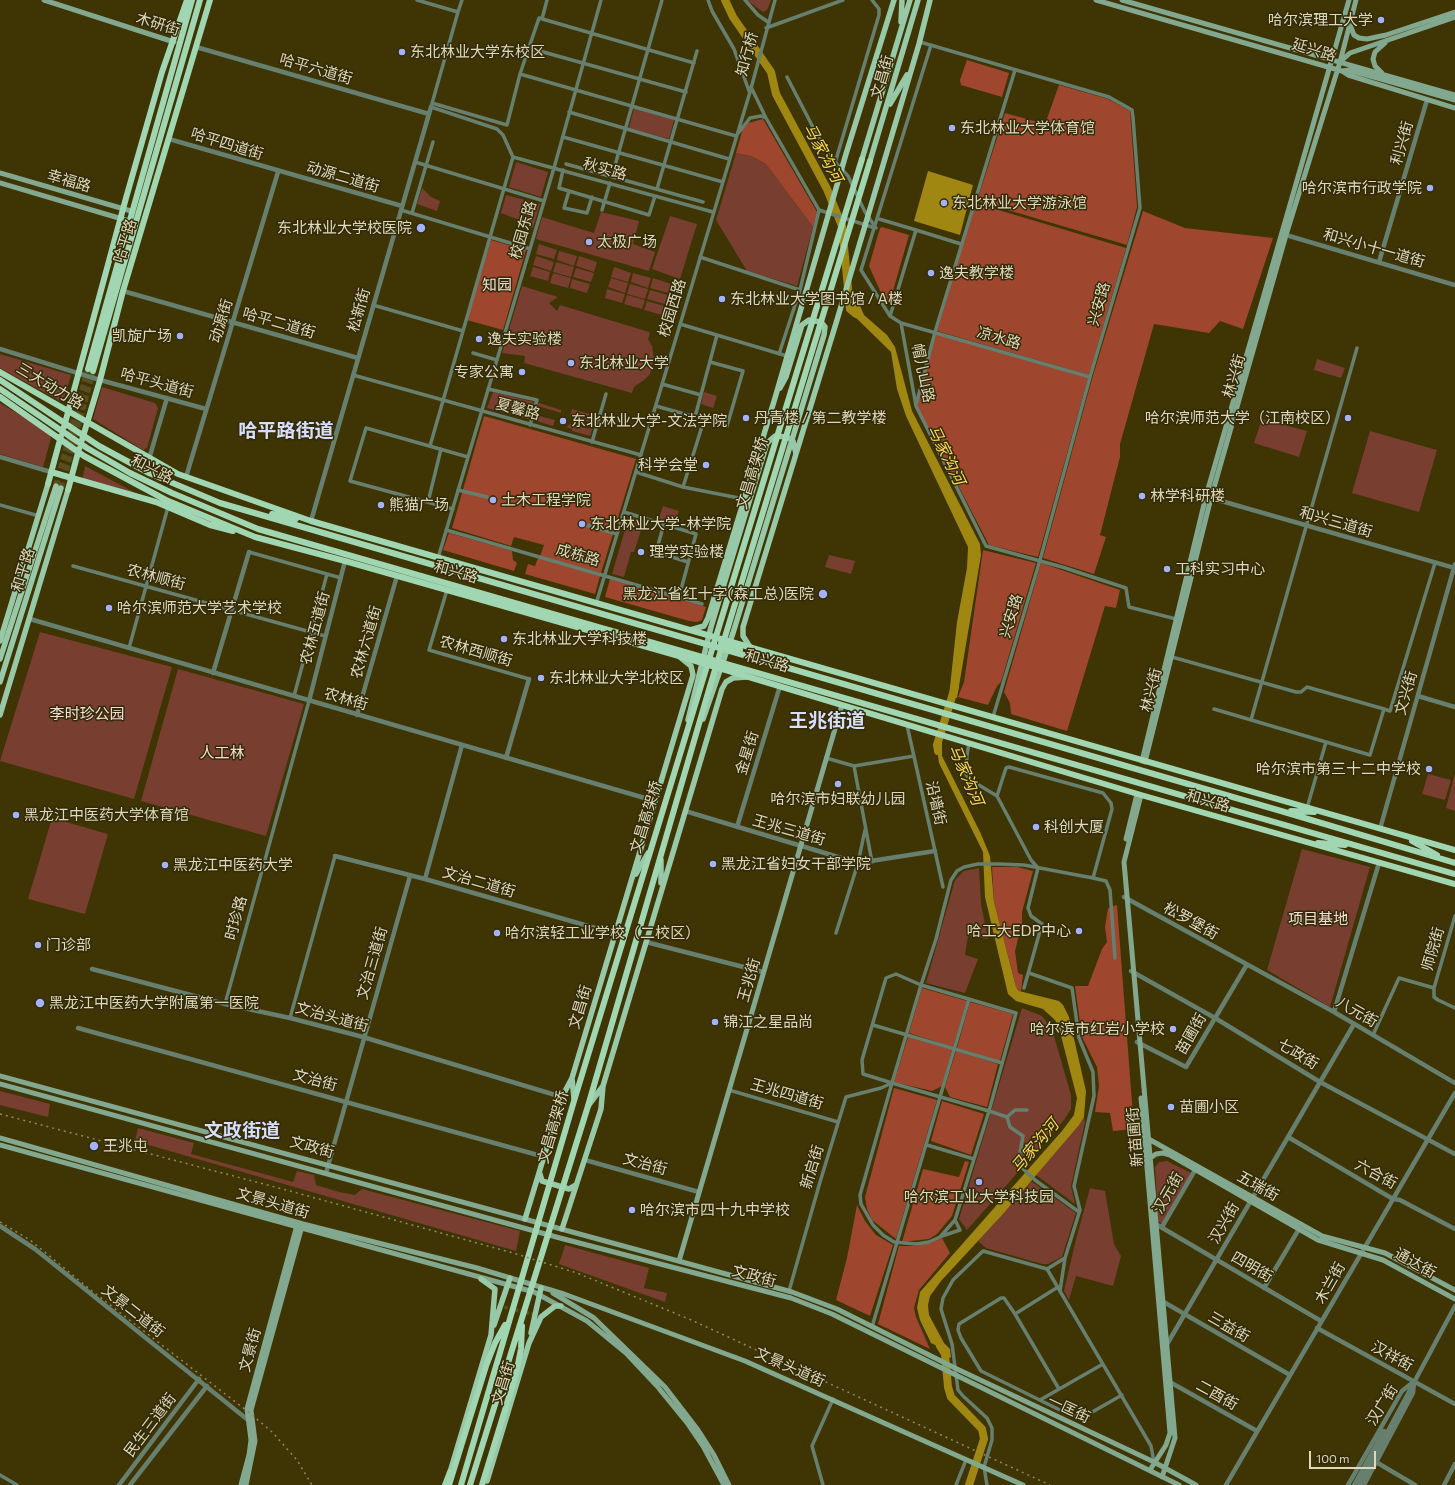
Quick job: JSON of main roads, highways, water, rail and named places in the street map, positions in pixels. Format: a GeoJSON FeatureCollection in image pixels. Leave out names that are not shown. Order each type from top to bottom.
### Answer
{"type":"FeatureCollection","features":[{"type":"Feature","properties":{"kind":"highway","name":"哈平路"},"geometry":{"type":"LineString","coordinates":[[187,0],[180,43],[128,244],[90,370],[128,221],[132,211],[180,43],[192,0]]}},
{"type":"Feature","properties":{"kind":"highway","name":"哈平路"},"geometry":{"type":"LineString","coordinates":[[48,484],[120,219],[162,72],[180,43],[200,0]]}},
{"type":"Feature","properties":{"kind":"highway","name":"哈平路"},"geometry":{"type":"LineString","coordinates":[[61,488],[71,478],[88,423],[123,291],[210,0]]}},
{"type":"Feature","properties":{"kind":"highway","name":"文昌高架桥"},"geometry":{"type":"LineString","coordinates":[[459,1485],[463,1476],[684,736],[862,159]]}},
{"type":"Feature","properties":{"kind":"highway","name":"文昌高架桥"},"geometry":{"type":"LineString","coordinates":[[470,1485],[588,1106],[660,854],[696,738],[714,670],[870,161]]}},
{"type":"Feature","properties":{"kind":"highway"},"geometry":{"type":"LineString","coordinates":[[106,270],[128,221]]}},
{"type":"Feature","properties":{"kind":"highway"},"geometry":{"type":"LineString","coordinates":[[128,244],[144,222]]}},
{"type":"Feature","properties":{"kind":"highway","name":"三大动力路"},"geometry":{"type":"LineString","coordinates":[[0,372],[88,423]]}},
{"type":"Feature","properties":{"kind":"highway"},"geometry":{"type":"LineString","coordinates":[[0,380],[99,446],[155,476],[220,503],[775,664]]}},
{"type":"Feature","properties":{"kind":"highway","name":"和兴路"},"geometry":{"type":"LineString","coordinates":[[0,389],[87,448],[130,473],[218,513],[258,529],[1455,874]]}},
{"type":"Feature","properties":{"kind":"highway"},"geometry":{"type":"LineString","coordinates":[[0,397],[78,452]]}},
{"type":"Feature","properties":{"kind":"highway","name":"和兴路"},"geometry":{"type":"LineString","coordinates":[[88,423],[149,459],[186,477],[311,521],[686,630],[962,708],[1143,762],[1455,850]]}},
{"type":"Feature","properties":{"kind":"highway","name":"和兴路"},"geometry":{"type":"LineString","coordinates":[[78,452],[166,500],[255,537]]}},
{"type":"Feature","properties":{"kind":"highway","name":"和兴路"},"geometry":{"type":"LineString","coordinates":[[51,472],[168,507],[210,525],[345,561],[679,656],[1139,794],[1455,884]]}},
{"type":"Feature","properties":{"kind":"highway"},"geometry":{"type":"LineString","coordinates":[[240,509],[318,522]]}},
{"type":"Feature","properties":{"kind":"highway"},"geometry":{"type":"LineString","coordinates":[[258,529],[302,549]]}},
{"type":"Feature","properties":{"kind":"highway"},"geometry":{"type":"LineString","coordinates":[[694,632],[775,664]]}},
{"type":"Feature","properties":{"kind":"highway","name":"和兴路"},"geometry":{"type":"LineString","coordinates":[[775,664],[1455,863]]}},
{"type":"Feature","properties":{"kind":"highway"},"geometry":{"type":"LineString","coordinates":[[829,680],[850,677]]}},
{"type":"Feature","properties":{"kind":"highway"},"geometry":{"type":"LineString","coordinates":[[1015,724],[1049,744]]}},
{"type":"Feature","properties":{"kind":"highway"},"geometry":{"type":"LineString","coordinates":[[1143,762],[1162,777]]}},
{"type":"Feature","properties":{"kind":"highway"},"geometry":{"type":"LineString","coordinates":[[1281,811],[1324,812]]}},
{"type":"Feature","properties":{"kind":"highway"},"geometry":{"type":"LineString","coordinates":[[1404,836],[1447,861]]}},
{"type":"Feature","properties":{"kind":"highway"},"geometry":{"type":"LineString","coordinates":[[1302,841],[1361,846]]}},
{"type":"Feature","properties":{"kind":"highway"},"geometry":{"type":"LineString","coordinates":[[449,1485],[451,1474],[486,1366],[495,1342],[511,1315]]}},
{"type":"Feature","properties":{"kind":"highway"},"geometry":{"type":"LineString","coordinates":[[484,1483],[522,1349],[522,1318]]}},
{"type":"Feature","properties":{"kind":"highway"},"geometry":{"type":"LineString","coordinates":[[445,1485],[451,1474]]}},
{"type":"Feature","properties":{"kind":"main road","name":"木研街"},"geometry":{"type":"LineString","coordinates":[[44,0],[180,43]]}},
{"type":"Feature","properties":{"kind":"main road"},"geometry":{"type":"LineString","coordinates":[[686,630],[704,626],[713,602],[775,398],[846,154],[894,0]]}},
{"type":"Feature","properties":{"kind":"main road"},"geometry":{"type":"LineString","coordinates":[[901,28],[902,0]]}},
{"type":"Feature","properties":{"kind":"main road","name":"文昌街"},"geometry":{"type":"LineString","coordinates":[[862,159],[910,0]]}},
{"type":"Feature","properties":{"kind":"main road","name":"文昌街"},"geometry":{"type":"LineString","coordinates":[[870,161],[882,125],[918,0]]}},
{"type":"Feature","properties":{"kind":"main road"},"geometry":{"type":"LineString","coordinates":[[750,647],[742,632],[748,610],[838,320],[931,0]]}},
{"type":"Feature","properties":{"kind":"main road","name":"延兴路"},"geometry":{"type":"LineString","coordinates":[[1096,0],[1340,70],[1348,75],[1455,108]]}},
{"type":"Feature","properties":{"kind":"main road","name":"延兴路"},"geometry":{"type":"LineString","coordinates":[[1122,0],[1455,95]]}},
{"type":"Feature","properties":{"kind":"main road","name":"林兴街"},"geometry":{"type":"LineString","coordinates":[[1143,762],[1206,496],[1349,0]]}},
{"type":"Feature","properties":{"kind":"main road","name":"林兴街"},"geometry":{"type":"LineString","coordinates":[[1143,762],[1172,657],[1211,498],[1286,235],[1340,70],[1340,62],[1356,0]]}},
{"type":"Feature","properties":{"kind":"main road"},"geometry":{"type":"LineString","coordinates":[[1350,24],[1354,36],[1367,39],[1386,35],[1455,12]]}},
{"type":"Feature","properties":{"kind":"main road"},"geometry":{"type":"LineString","coordinates":[[1340,62],[1350,53],[1455,17]]}},
{"type":"Feature","properties":{"kind":"main road"},"geometry":{"type":"LineString","coordinates":[[1383,74],[1374,63],[1374,56],[1379,47],[1391,39]]}},
{"type":"Feature","properties":{"kind":"main road"},"geometry":{"type":"LineString","coordinates":[[882,125],[888,108],[911,69]]}},
{"type":"Feature","properties":{"kind":"main road"},"geometry":{"type":"LineString","coordinates":[[1340,70],[1349,70],[1455,100]]}},
{"type":"Feature","properties":{"kind":"main road","name":"幸福路"},"geometry":{"type":"LineString","coordinates":[[0,173],[132,211]]}},
{"type":"Feature","properties":{"kind":"main road","name":"幸福路"},"geometry":{"type":"LineString","coordinates":[[0,183],[128,221]]}},
{"type":"Feature","properties":{"kind":"main road"},"geometry":{"type":"LineString","coordinates":[[696,738],[733,633],[824,335],[825,327],[821,322],[812,320],[804,323],[786,377],[775,398]]}},
{"type":"Feature","properties":{"kind":"main road"},"geometry":{"type":"LineString","coordinates":[[684,736],[711,627],[767,443],[775,436],[787,437],[793,441],[796,456]]}},
{"type":"Feature","properties":{"kind":"main road"},"geometry":{"type":"LineString","coordinates":[[0,642],[48,484]]}},
{"type":"Feature","properties":{"kind":"main road"},"geometry":{"type":"LineString","coordinates":[[0,715],[30,620],[61,488]]}},
{"type":"Feature","properties":{"kind":"main road","name":"和平路"},"geometry":{"type":"LineString","coordinates":[[0,659],[61,488]]}},
{"type":"Feature","properties":{"kind":"main road","name":"和平路"},"geometry":{"type":"LineString","coordinates":[[0,682],[61,488]]}},
{"type":"Feature","properties":{"kind":"main road"},"geometry":{"type":"LineString","coordinates":[[713,602],[714,610],[718,616],[725,619],[735,620],[744,616],[748,610]]}},
{"type":"Feature","properties":{"kind":"main road","name":"文昌街"},"geometry":{"type":"LineString","coordinates":[[525,1219],[562,1097],[572,1078],[687,697],[693,675],[693,669],[690,664],[679,656]]}},
{"type":"Feature","properties":{"kind":"main road"},"geometry":{"type":"LineString","coordinates":[[560,1238],[601,1110],[603,1086],[717,704],[726,682],[733,678],[747,677]]}},
{"type":"Feature","properties":{"kind":"main road"},"geometry":{"type":"LineString","coordinates":[[687,697],[694,690],[702,688],[715,695],[717,704]]}},
{"type":"Feature","properties":{"kind":"main road","name":"王兆街"},"geometry":{"type":"LineString","coordinates":[[679,1261],[842,705]]}},
{"type":"Feature","properties":{"kind":"main road","name":"新苗圃街"},"geometry":{"type":"LineString","coordinates":[[1139,794],[1121,861],[1132,971],[1153,1222]]}},
{"type":"Feature","properties":{"kind":"main road"},"geometry":{"type":"LineString","coordinates":[[632,881],[649,852]]}},
{"type":"Feature","properties":{"kind":"main road"},"geometry":{"type":"LineString","coordinates":[[660,854],[661,890]]}},
{"type":"Feature","properties":{"kind":"main road","name":"文政街"},"geometry":{"type":"LineString","coordinates":[[0,1076],[328,1164],[562,1230],[789,1291],[837,1309],[932,1356]]}},
{"type":"Feature","properties":{"kind":"main road"},"geometry":{"type":"LineString","coordinates":[[572,1078],[574,1101]]}},
{"type":"Feature","properties":{"kind":"main road","name":"文政街"},"geometry":{"type":"LineString","coordinates":[[0,1084],[523,1226],[560,1238],[791,1298],[832,1314],[932,1363]]}},
{"type":"Feature","properties":{"kind":"main road"},"geometry":{"type":"LineString","coordinates":[[588,1106],[603,1086]]}},
{"type":"Feature","properties":{"kind":"main road","name":"新苗圃街"},"geometry":{"type":"LineString","coordinates":[[1145,1137],[1149,1159],[1163,1351],[1175,1438],[1166,1469],[1162,1477]]}},
{"type":"Feature","properties":{"kind":"main road","name":"五瑞街"},"geometry":{"type":"LineString","coordinates":[[1145,1137],[1299,1229],[1325,1243],[1361,1254]]}},
{"type":"Feature","properties":{"kind":"main road","name":"文景头道街"},"geometry":{"type":"LineString","coordinates":[[0,1138],[539,1295],[587,1321],[626,1353],[657,1386],[688,1424],[703,1446],[724,1485]]}},
{"type":"Feature","properties":{"kind":"main road","name":"文景头道街"},"geometry":{"type":"LineString","coordinates":[[0,1145],[300,1225],[510,1278],[564,1294],[745,1361],[833,1399],[1022,1485]]}},
{"type":"Feature","properties":{"kind":"main road","name":"五瑞街"},"geometry":{"type":"LineString","coordinates":[[1149,1159],[1156,1154],[1163,1153],[1322,1236],[1365,1247]]}},
{"type":"Feature","properties":{"kind":"main road"},"geometry":{"type":"LineString","coordinates":[[540,1172],[542,1181],[569,1189],[577,1183]]}},
{"type":"Feature","properties":{"kind":"main road"},"geometry":{"type":"LineString","coordinates":[[523,1226],[525,1219]]}},
{"type":"Feature","properties":{"kind":"main road","name":"文景街"},"geometry":{"type":"LineString","coordinates":[[241,1485],[249,1455],[251,1440],[247,1409],[300,1225]]}},
{"type":"Feature","properties":{"kind":"main road","name":"文景街"},"geometry":{"type":"LineString","coordinates":[[246,1485],[255,1441],[251,1410],[300,1225]]}},
{"type":"Feature","properties":{"kind":"main road","name":"通达街"},"geometry":{"type":"LineString","coordinates":[[1365,1247],[1394,1257],[1455,1290]]}},
{"type":"Feature","properties":{"kind":"main road","name":"通达街"},"geometry":{"type":"LineString","coordinates":[[1361,1254],[1390,1263],[1455,1299]]}},
{"type":"Feature","properties":{"kind":"main road"},"geometry":{"type":"LineString","coordinates":[[451,1474],[491,1335],[510,1278]]}},
{"type":"Feature","properties":{"kind":"main road"},"geometry":{"type":"LineString","coordinates":[[481,1279],[495,1289],[491,1335]]}},
{"type":"Feature","properties":{"kind":"main road","name":"文景头道街"},"geometry":{"type":"LineString","coordinates":[[508,1286],[541,1288],[557,1295],[594,1318],[653,1374],[676,1401],[698,1430],[729,1485]]}},
{"type":"Feature","properties":{"kind":"main road"},"geometry":{"type":"LineString","coordinates":[[529,1343],[541,1288]]}},
{"type":"Feature","properties":{"kind":"main road","name":"新苗圃街"},"geometry":{"type":"LineString","coordinates":[[1150,1470],[1166,1445],[1170,1432],[1167,1345],[1159,1300]]}},
{"type":"Feature","properties":{"kind":"main road","name":"文昌街"},"geometry":{"type":"LineString","coordinates":[[484,1483],[529,1343],[541,1316],[554,1306],[561,1306]]}},
{"type":"Feature","properties":{"kind":"main road","name":"一匡街"},"geometry":{"type":"LineString","coordinates":[[932,1356],[1154,1462],[1196,1485]]}},
{"type":"Feature","properties":{"kind":"main road","name":"一匡街"},"geometry":{"type":"LineString","coordinates":[[932,1363],[1179,1485]]}},
{"type":"Feature","properties":{"kind":"waterway","name":"马家沟河"},"geometry":{"type":"LineString","coordinates":[[725,0],[733,17],[771,72],[776,94],[827,189],[842,226],[850,309],[856,314]]}},
{"type":"Feature","properties":{"kind":"waterway","name":"马家沟河"},"geometry":{"type":"LineString","coordinates":[[938,751],[937,745],[955,687]]}},
{"type":"Feature","properties":{"kind":"waterway","name":"马家沟河"},"geometry":{"type":"LineString","coordinates":[[940,1346],[945,1354],[948,1387],[951,1397],[982,1429],[984,1439],[969,1485]]}},
{"type":"Feature","properties":{"kind":"tunnel"},"geometry":{"type":"LineString","coordinates":[[56,486],[88,369]]}},
{"type":"Feature","properties":{"kind":"tunnel"},"geometry":{"type":"LineString","coordinates":[[61,488],[93,371]]}},
{"type":"Feature","properties":{"kind":"tunnel"},"geometry":{"type":"LineString","coordinates":[[499,1306],[536,1315]]}},
{"type":"Feature","properties":{"kind":"railway"},"geometry":{"type":"LineString","coordinates":[[0,1114],[290,1191],[513,1253],[577,1273],[689,1319],[1050,1485]]}},
{"type":"Feature","properties":{"kind":"railway"},"geometry":{"type":"LineString","coordinates":[[0,1222],[30,1240],[92,1291],[251,1414],[272,1432],[297,1460],[312,1485]]}},
{"type":"Feature","properties":{"kind":"place","name":"哈尔滨理工大学"},"geometry":{"type":"Point","coordinates":[1381,20]}},
{"type":"Feature","properties":{"kind":"place","name":"东北林业大学东校区"},"geometry":{"type":"Point","coordinates":[402,52]}},
{"type":"Feature","properties":{"kind":"place","name":"东北林业大学体育馆"},"geometry":{"type":"Point","coordinates":[952,128]}},
{"type":"Feature","properties":{"kind":"place","name":"哈尔滨市行政学院"},"geometry":{"type":"Point","coordinates":[1430,188]}},
{"type":"Feature","properties":{"kind":"place","name":"东北林业大学游泳馆"},"geometry":{"type":"Point","coordinates":[944,203]}},
{"type":"Feature","properties":{"kind":"place","name":"东北林业大学校医院"},"geometry":{"type":"Point","coordinates":[421,228]}},
{"type":"Feature","properties":{"kind":"place","name":"太极广场"},"geometry":{"type":"Point","coordinates":[589,242]}},
{"type":"Feature","properties":{"kind":"place","name":"逸夫教学楼"},"geometry":{"type":"Point","coordinates":[931,273]}},
{"type":"Feature","properties":{"kind":"place","name":"东北林业大学图书馆 / A楼"},"geometry":{"type":"Point","coordinates":[722,299]}},
{"type":"Feature","properties":{"kind":"place","name":"凯旋广场"},"geometry":{"type":"Point","coordinates":[180,336]}},
{"type":"Feature","properties":{"kind":"place","name":"逸夫实验楼"},"geometry":{"type":"Point","coordinates":[479,339]}},
{"type":"Feature","properties":{"kind":"place","name":"东北林业大学"},"geometry":{"type":"Point","coordinates":[571,363]}},
{"type":"Feature","properties":{"kind":"place","name":"专家公寓"},"geometry":{"type":"Point","coordinates":[522,372]}},
{"type":"Feature","properties":{"kind":"place","name":"丹青楼 / 第二教学楼"},"geometry":{"type":"Point","coordinates":[746,418]}},
{"type":"Feature","properties":{"kind":"place","name":"哈尔滨师范大学（江南校区）"},"geometry":{"type":"Point","coordinates":[1348,418]}},
{"type":"Feature","properties":{"kind":"place","name":"东北林业大学-文法学院"},"geometry":{"type":"Point","coordinates":[563,421]}},
{"type":"Feature","properties":{"kind":"place","name":"科学会堂"},"geometry":{"type":"Point","coordinates":[706,465]}},
{"type":"Feature","properties":{"kind":"place","name":"林学科研楼"},"geometry":{"type":"Point","coordinates":[1142,496]}},
{"type":"Feature","properties":{"kind":"place","name":"土木工程学院"},"geometry":{"type":"Point","coordinates":[493,500]}},
{"type":"Feature","properties":{"kind":"place","name":"熊猫广场"},"geometry":{"type":"Point","coordinates":[381,505]}},
{"type":"Feature","properties":{"kind":"place","name":"东北林业大学-林学院"},"geometry":{"type":"Point","coordinates":[582,524]}},
{"type":"Feature","properties":{"kind":"place","name":"理学实验楼"},"geometry":{"type":"Point","coordinates":[641,552]}},
{"type":"Feature","properties":{"kind":"place","name":"工科实习中心"},"geometry":{"type":"Point","coordinates":[1167,569]}},
{"type":"Feature","properties":{"kind":"place","name":"黑龙江省红十字(森工总)医院"},"geometry":{"type":"Point","coordinates":[823,594]}},
{"type":"Feature","properties":{"kind":"place","name":"哈尔滨师范大学艺术学校"},"geometry":{"type":"Point","coordinates":[109,608]}},
{"type":"Feature","properties":{"kind":"place","name":"东北林业大学科技楼"},"geometry":{"type":"Point","coordinates":[504,639]}},
{"type":"Feature","properties":{"kind":"place","name":"东北林业大学北校区"},"geometry":{"type":"Point","coordinates":[541,678]}},
{"type":"Feature","properties":{"kind":"place","name":"哈尔滨市第三十二中学校"},"geometry":{"type":"Point","coordinates":[1429,769]}},
{"type":"Feature","properties":{"kind":"place","name":"哈尔滨市妇联幼儿园"},"geometry":{"type":"Point","coordinates":[838,784]}},
{"type":"Feature","properties":{"kind":"place","name":"黑龙江中医药大学体育馆"},"geometry":{"type":"Point","coordinates":[16,815]}},
{"type":"Feature","properties":{"kind":"place","name":"科创大厦"},"geometry":{"type":"Point","coordinates":[1036,827]}},
{"type":"Feature","properties":{"kind":"place","name":"黑龙江省妇女干部学院"},"geometry":{"type":"Point","coordinates":[713,864]}},
{"type":"Feature","properties":{"kind":"place","name":"黑龙江中医药大学"},"geometry":{"type":"Point","coordinates":[165,865]}},
{"type":"Feature","properties":{"kind":"place","name":"哈工大EDP中心"},"geometry":{"type":"Point","coordinates":[1079,931]}},
{"type":"Feature","properties":{"kind":"place","name":"哈尔滨轻工业学校（二校区）"},"geometry":{"type":"Point","coordinates":[497,933]}},
{"type":"Feature","properties":{"kind":"place","name":"门诊部"},"geometry":{"type":"Point","coordinates":[38,945]}},
{"type":"Feature","properties":{"kind":"place","name":"黑龙江中医药大学附属第一医院"},"geometry":{"type":"Point","coordinates":[40,1003]}},
{"type":"Feature","properties":{"kind":"place","name":"锦江之星品尚"},"geometry":{"type":"Point","coordinates":[715,1022]}},
{"type":"Feature","properties":{"kind":"place","name":"哈尔滨市红岩小学校"},"geometry":{"type":"Point","coordinates":[1173,1029]}},
{"type":"Feature","properties":{"kind":"place","name":"苗圃小区"},"geometry":{"type":"Point","coordinates":[1171,1107]}},
{"type":"Feature","properties":{"kind":"place","name":"王兆屯"},"geometry":{"type":"Point","coordinates":[94,1146]}},
{"type":"Feature","properties":{"kind":"place","name":"哈尔滨工业大学科技园"},"geometry":{"type":"Point","coordinates":[979,1182]}},
{"type":"Feature","properties":{"kind":"place","name":"哈尔滨市四十九中学校"},"geometry":{"type":"Point","coordinates":[632,1210]}},
{"type":"Feature","properties":{"kind":"district","name":"哈平路街道"},"geometry":{"type":"Point","coordinates":[286,431]}},
{"type":"Feature","properties":{"kind":"district","name":"王兆街道"},"geometry":{"type":"Point","coordinates":[827,721]}},
{"type":"Feature","properties":{"kind":"district","name":"文政街道"},"geometry":{"type":"Point","coordinates":[242,1131]}},
{"type":"Feature","properties":{"kind":"park label","name":"知园"},"geometry":{"type":"Point","coordinates":[497,285]}},
{"type":"Feature","properties":{"kind":"park label","name":"李时珍公园"},"geometry":{"type":"Point","coordinates":[87,714]}},
{"type":"Feature","properties":{"kind":"park label","name":"人工林"},"geometry":{"type":"Point","coordinates":[222,753]}},
{"type":"Feature","properties":{"kind":"park label","name":"项目基地"},"geometry":{"type":"Point","coordinates":[1318,919]}}]}
